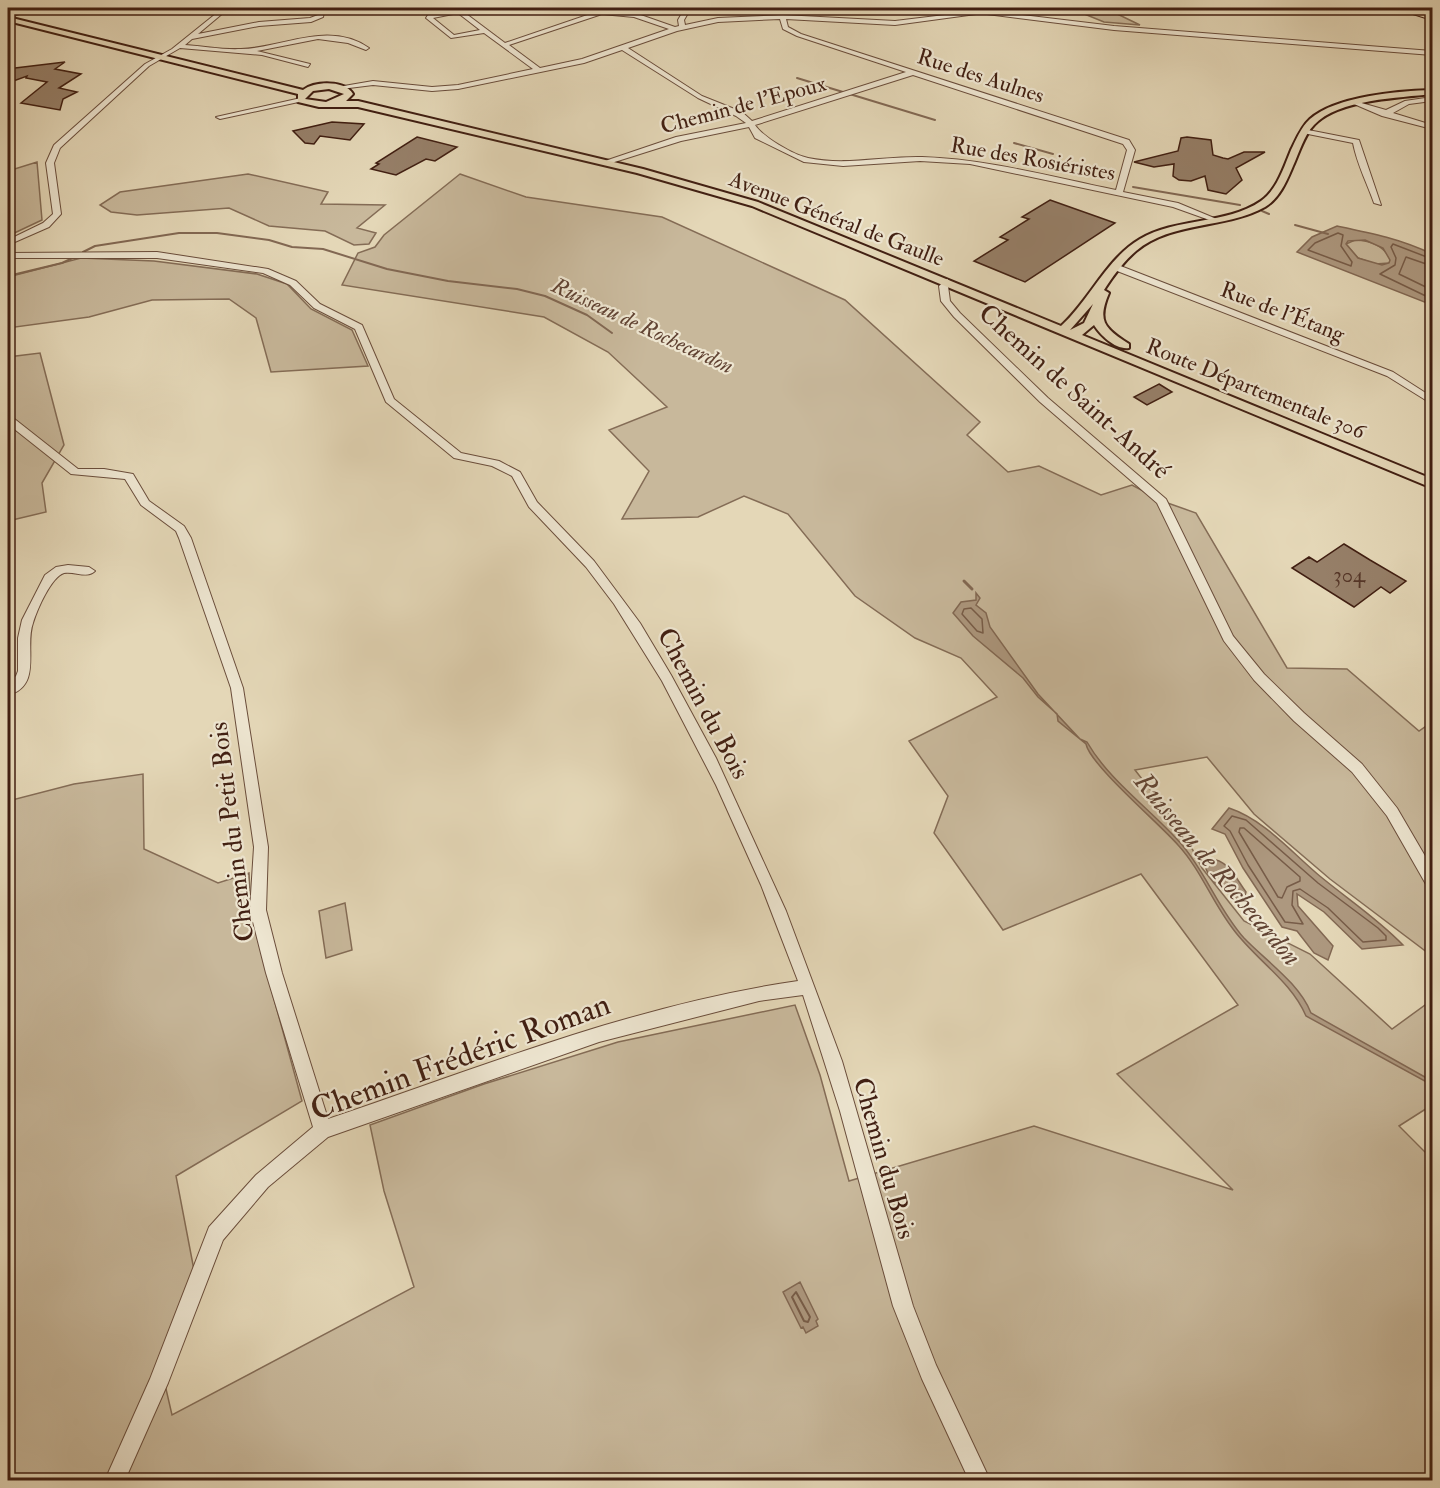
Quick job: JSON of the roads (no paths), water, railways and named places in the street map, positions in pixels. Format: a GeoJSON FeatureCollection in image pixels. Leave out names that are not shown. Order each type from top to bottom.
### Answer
{"type":"FeatureCollection","features":[{"type":"Feature","properties":{"kind":"highway"},"geometry":{"type":"LineString","coordinates":[[1398,8],[1432,17]]}},
{"type":"Feature","properties":{"kind":"main road"},"geometry":{"type":"LineString","coordinates":[[8,18],[167,58],[300,87],[315,87]]}},
{"type":"Feature","properties":{"kind":"main road"},"geometry":{"type":"LineString","coordinates":[[117,46],[151,52],[302,96],[315,87]]}},
{"type":"Feature","properties":{"kind":"main road","name":"Avenue Général de Gaulle"},"geometry":{"type":"LineString","coordinates":[[315,87],[346,92],[617,159],[745,200],[950,279]]}},
{"type":"Feature","properties":{"kind":"main road"},"geometry":{"type":"LineString","coordinates":[[336,103],[346,92]]}},
{"type":"Feature","properties":{"kind":"main road"},"geometry":{"type":"LineString","coordinates":[[1077,330],[1115,267],[1127,253],[1145,240],[1247,211],[1271,198],[1311,122],[1325,112],[1358,104],[1432,92]]}},
{"type":"Feature","properties":{"kind":"main road","name":"Avenue Général de Gaulle"},"geometry":{"type":"LineString","coordinates":[[302,96],[313,104],[358,105],[617,159]]}},
{"type":"Feature","properties":{"kind":"main road","name":"Route Départementale 306"},"geometry":{"type":"LineString","coordinates":[[950,279],[1077,330],[1432,484]]}},
{"type":"Feature","properties":{"kind":"main road"},"geometry":{"type":"LineString","coordinates":[[1077,330],[1089,324],[1104,295],[1105,285]]}},
{"type":"Feature","properties":{"kind":"main road"},"geometry":{"type":"LineString","coordinates":[[1097,311],[1096,321],[1101,328],[1125,346]]}},
{"type":"Feature","properties":{"kind":"main road","name":"Route Départementale 306"},"geometry":{"type":"LineString","coordinates":[[1077,330],[1125,346],[1432,477]]}},
{"type":"Feature","properties":{"kind":"street"},"geometry":{"type":"LineString","coordinates":[[8,18],[33,8]]}},
{"type":"Feature","properties":{"kind":"street"},"geometry":{"type":"LineString","coordinates":[[8,243],[46,225],[57,214],[50,163],[52,154],[147,65],[167,58],[187,37],[226,8]]}},
{"type":"Feature","properties":{"kind":"street"},"geometry":{"type":"LineString","coordinates":[[187,37],[267,23],[317,19],[321,16],[322,8]]}},
{"type":"Feature","properties":{"kind":"street"},"geometry":{"type":"LineString","coordinates":[[369,8],[382,8]]}},
{"type":"Feature","properties":{"kind":"street"},"geometry":{"type":"LineString","coordinates":[[554,8],[572,8]]}},
{"type":"Feature","properties":{"kind":"street"},"geometry":{"type":"LineString","coordinates":[[679,28],[688,8]]}},
{"type":"Feature","properties":{"kind":"street"},"geometry":{"type":"LineString","coordinates":[[758,10],[762,17]]}},
{"type":"Feature","properties":{"kind":"street"},"geometry":{"type":"LineString","coordinates":[[346,92],[366,86],[383,85],[446,89],[584,61],[679,28],[762,17],[865,23],[989,10],[1011,15],[1114,28],[1432,53]]}},
{"type":"Feature","properties":{"kind":"street"},"geometry":{"type":"LineString","coordinates":[[485,31],[453,37],[428,18],[459,11],[537,69]]}},
{"type":"Feature","properties":{"kind":"street"},"geometry":{"type":"LineString","coordinates":[[504,45],[602,12],[635,15],[679,28]]}},
{"type":"Feature","properties":{"kind":"street","name":"Rue des Aulnes"},"geometry":{"type":"LineString","coordinates":[[783,17],[785,28],[795,34],[1126,142],[1131,150],[1119,192]]}},
{"type":"Feature","properties":{"kind":"street"},"geometry":{"type":"LineString","coordinates":[[267,23],[276,30]]}},
{"type":"Feature","properties":{"kind":"street"},"geometry":{"type":"LineString","coordinates":[[237,52],[334,36],[348,38],[366,48]]}},
{"type":"Feature","properties":{"kind":"street"},"geometry":{"type":"LineString","coordinates":[[179,46],[262,53],[308,65]]}},
{"type":"Feature","properties":{"kind":"street","name":"Rue des Rosiéristes"},"geometry":{"type":"LineString","coordinates":[[624,48],[700,97],[739,114],[750,124],[753,132],[768,143],[786,153],[814,162],[843,164],[920,159],[955,161],[1186,207],[1215,220]]}},
{"type":"Feature","properties":{"kind":"street","name":"Chemin de l'Epoux"},"geometry":{"type":"LineString","coordinates":[[617,159],[699,133],[750,124],[914,72]]}},
{"type":"Feature","properties":{"kind":"street"},"geometry":{"type":"LineString","coordinates":[[220,117],[302,96]]}},
{"type":"Feature","properties":{"kind":"street"},"geometry":{"type":"LineString","coordinates":[[1385,114],[1407,102],[1432,99]]}},
{"type":"Feature","properties":{"kind":"street"},"geometry":{"type":"LineString","coordinates":[[1358,104],[1432,127]]}},
{"type":"Feature","properties":{"kind":"street"},"geometry":{"type":"LineString","coordinates":[[1306,131],[1356,142],[1360,160],[1367,171],[1378,204]]}},
{"type":"Feature","properties":{"kind":"street","name":"Chemin du Bois"},"geometry":{"type":"LineString","coordinates":[[8,256],[157,255],[264,271],[293,283],[317,306],[359,327],[390,400],[458,456],[495,464],[516,474],[524,494],[554,530],[592,566],[625,609],[675,694],[723,786],[808,987],[866,1170],[902,1304],[940,1399],[980,1480]]}},
{"type":"Feature","properties":{"kind":"street","name":"Rue de l'Étang"},"geometry":{"type":"LineString","coordinates":[[1115,267],[1390,374],[1432,400]]}},
{"type":"Feature","properties":{"kind":"street","name":"Chemin de Saint-André"},"geometry":{"type":"LineString","coordinates":[[950,279],[943,286],[942,292],[957,315],[1044,400],[1162,501],[1228,638],[1259,677],[1357,768],[1392,812],[1432,881]]}},
{"type":"Feature","properties":{"kind":"street","name":"Chemin du Petit Bois"},"geometry":{"type":"LineString","coordinates":[[8,419],[75,472],[104,472],[129,476],[145,503],[180,529],[185,538],[237,688],[261,847],[258,910],[274,973],[323,1131]]}},
{"type":"Feature","properties":{"kind":"street"},"geometry":{"type":"LineString","coordinates":[[8,690],[19,684],[25,674],[25,629],[45,581],[59,569],[72,568],[89,571]]}},
{"type":"Feature","properties":{"kind":"street","name":"Chemin Frédéric Roman"},"geometry":{"type":"LineString","coordinates":[[115,1480],[158,1383],[216,1234],[262,1181],[323,1131],[599,1034],[759,994],[808,987]]}},
{"type":"Feature","properties":{"kind":"water"},"geometry":{"type":"Polygon","coordinates":[[[1337,226],[1397,240],[1432,254],[1432,305],[1297,252],[1312,237],[1337,226]],[[1365,240],[1348,241],[1346,244],[1358,258],[1382,265],[1389,263],[1390,260],[1383,248],[1365,240]]]}},
{"type":"Feature","properties":{"kind":"water"},"geometry":{"type":"Polygon","coordinates":[[[976,593],[980,598],[976,605],[986,613],[990,627],[1038,694],[1055,712],[1038,697],[1023,678],[973,636],[953,613],[961,602],[976,600],[976,593]]]}},
{"type":"Feature","properties":{"kind":"water"},"geometry":{"type":"Polygon","coordinates":[[[1057,714],[1080,739],[1087,742],[1107,770],[1183,846],[1235,927],[1299,992],[1311,1013],[1432,1081],[1432,1085],[1306,1016],[1292,992],[1233,929],[1186,855],[1112,780],[1090,754],[1086,744],[1058,721],[1057,714]]]}},
{"type":"Feature","properties":{"kind":"water"},"geometry":{"type":"Polygon","coordinates":[[[1229,808],[1254,820],[1278,838],[1403,945],[1362,949],[1324,912],[1297,894],[1298,906],[1333,946],[1328,960],[1314,953],[1297,931],[1282,927],[1243,868],[1225,834],[1212,829],[1229,808]]]}},
{"type":"Feature","properties":{"kind":"water"},"geometry":{"type":"Polygon","coordinates":[[[1210,859],[1227,866],[1246,892],[1244,900],[1232,896],[1214,882],[1206,870],[1205,864],[1210,859]]]}},
{"type":"Feature","properties":{"kind":"water"},"geometry":{"type":"Polygon","coordinates":[[[800,1282],[818,1319],[816,1321],[818,1326],[806,1333],[803,1327],[801,1328],[783,1292],[800,1282]]]}},
{"type":"Feature","properties":{"kind":"waterway"},"geometry":{"type":"LineString","coordinates":[[797,78],[935,120]]}},
{"type":"Feature","properties":{"kind":"waterway"},"geometry":{"type":"LineString","coordinates":[[1014,143],[1053,154]]}},
{"type":"Feature","properties":{"kind":"waterway"},"geometry":{"type":"LineString","coordinates":[[1133,187],[1240,205]]}},
{"type":"Feature","properties":{"kind":"waterway"},"geometry":{"type":"LineString","coordinates":[[1262,211],[1269,214]]}},
{"type":"Feature","properties":{"kind":"waterway"},"geometry":{"type":"LineString","coordinates":[[1295,225],[1328,234]]}},
{"type":"Feature","properties":{"kind":"waterway","name":"Ruisseau de Rochecardon"},"geometry":{"type":"LineString","coordinates":[[83,252],[95,246],[179,233],[217,233],[269,240],[292,247],[323,249],[387,269],[448,281],[517,289],[545,296],[587,315],[612,333]]}},
{"type":"Feature","properties":{"kind":"waterway","name":"Ruisseau de Rochecardon"},"geometry":{"type":"LineString","coordinates":[[8,276],[62,263],[77,256]]}},
{"type":"Feature","properties":{"kind":"waterway","name":"Ruisseau de Rochecardon"},"geometry":{"type":"LineString","coordinates":[[964,581],[972,589]]}}]}
